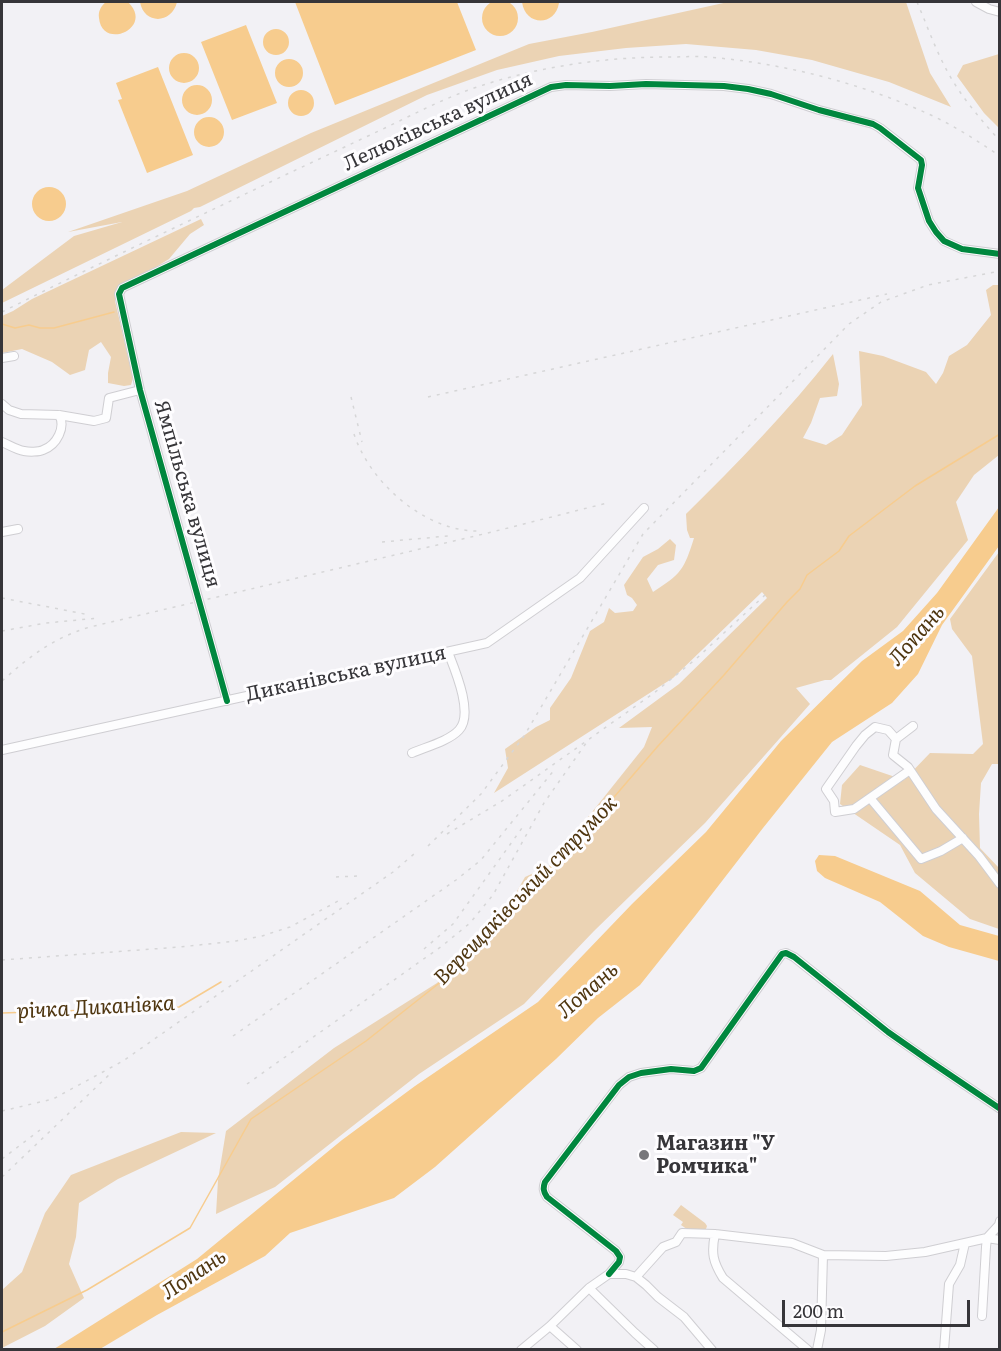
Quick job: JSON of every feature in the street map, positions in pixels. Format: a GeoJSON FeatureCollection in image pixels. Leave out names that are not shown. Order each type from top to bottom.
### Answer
{"type":"FeatureCollection","features":[{"type":"Feature","properties":{"kind":"street"},"geometry":{"type":"LineString","coordinates":[[976,2],[999,12]]}},
{"type":"Feature","properties":{"kind":"street","name":"Лелюківська вулиця"},"geometry":{"type":"LineString","coordinates":[[119,294],[122,288],[551,87],[566,85],[656,84],[748,89],[873,124],[921,160],[918,188],[929,221],[944,241],[962,249],[999,254]]}},
{"type":"Feature","properties":{"kind":"street","name":"Ямпільська вулиця"},"geometry":{"type":"LineString","coordinates":[[119,294],[140,390],[227,701]]}},
{"type":"Feature","properties":{"kind":"street"},"geometry":{"type":"LineString","coordinates":[[2,357],[14,356]]}},
{"type":"Feature","properties":{"kind":"street","name":"Ямпільська вулиця"},"geometry":{"type":"LineString","coordinates":[[2,404],[9,410],[21,414],[59,415],[94,421],[106,418],[109,398],[140,390]]}},
{"type":"Feature","properties":{"kind":"street"},"geometry":{"type":"LineString","coordinates":[[2,442],[25,452],[43,450],[53,443],[61,432],[62,421],[59,415]]}},
{"type":"Feature","properties":{"kind":"street","name":"Диканівська вулиця"},"geometry":{"type":"LineString","coordinates":[[2,750],[487,644],[580,578],[644,508]]}},
{"type":"Feature","properties":{"kind":"street"},"geometry":{"type":"LineString","coordinates":[[2,532],[18,529]]}},
{"type":"Feature","properties":{"kind":"street"},"geometry":{"type":"LineString","coordinates":[[412,753],[451,736],[461,728],[465,718],[457,676],[448,652]]}},
{"type":"Feature","properties":{"kind":"street"},"geometry":{"type":"LineString","coordinates":[[913,726],[896,739],[893,756],[910,770],[936,809],[979,856],[999,885]]}},
{"type":"Feature","properties":{"kind":"street"},"geometry":{"type":"LineString","coordinates":[[896,739],[888,730],[875,727],[865,735],[826,789],[834,801],[836,812],[854,809],[910,770]]}},
{"type":"Feature","properties":{"kind":"street"},"geometry":{"type":"LineString","coordinates":[[870,798],[921,859],[963,838]]}},
{"type":"Feature","properties":{"kind":"street"},"geometry":{"type":"LineString","coordinates":[[521,1350],[589,1288],[609,1274],[619,1262],[620,1257],[616,1251],[547,1197],[543,1192],[545,1182],[619,1085],[629,1077],[671,1069],[694,1071],[700,1068],[782,954],[794,957],[888,1032],[999,1108]]}},
{"type":"Feature","properties":{"kind":"street"},"geometry":{"type":"LineString","coordinates":[[982,1316],[987,1238],[999,1225]]}},
{"type":"Feature","properties":{"kind":"street"},"geometry":{"type":"LineString","coordinates":[[636,1277],[663,1247],[676,1242],[682,1233],[715,1234],[792,1243],[823,1255],[886,1256],[925,1252],[987,1238],[999,1240]]}},
{"type":"Feature","properties":{"kind":"street"},"geometry":{"type":"LineString","coordinates":[[715,1234],[712,1245],[715,1264],[723,1278],[808,1350]]}},
{"type":"Feature","properties":{"kind":"street"},"geometry":{"type":"LineString","coordinates":[[944,1350],[949,1284],[960,1265],[965,1243]]}},
{"type":"Feature","properties":{"kind":"street"},"geometry":{"type":"LineString","coordinates":[[818,1350],[821,1330],[823,1255]]}},
{"type":"Feature","properties":{"kind":"street"},"geometry":{"type":"LineString","coordinates":[[609,1274],[626,1274],[636,1277],[658,1298],[684,1317],[712,1350]]}},
{"type":"Feature","properties":{"kind":"street"},"geometry":{"type":"LineString","coordinates":[[589,1288],[654,1350]]}},
{"type":"Feature","properties":{"kind":"street"},"geometry":{"type":"LineString","coordinates":[[549,1326],[577,1350]]}},
{"type":"Feature","properties":{"kind":"shaded area"},"geometry":{"type":"Polygon","coordinates":[[[728,2],[906,2],[930,73],[951,107],[889,82],[812,60],[756,50],[686,44],[559,56],[497,70],[427,95],[2,303],[2,290],[74,236],[122,222],[68,232],[187,191],[311,133],[529,44],[728,2]]]}},
{"type":"Feature","properties":{"kind":"shaded area"},"geometry":{"type":"Polygon","coordinates":[[[1000,54],[999,128],[984,113],[957,76],[963,65],[1000,54]]]}},
{"type":"Feature","properties":{"kind":"shaded area"},"geometry":{"type":"Polygon","coordinates":[[[201,219],[204,225],[190,234],[169,259],[117,291],[115,301],[133,378],[131,385],[108,383],[111,357],[101,342],[89,350],[85,370],[70,375],[52,362],[22,349],[2,353],[2,316],[32,299],[201,219]]]}},
{"type":"Feature","properties":{"kind":"shaded area"},"geometry":{"type":"Polygon","coordinates":[[[993,285],[1000,285],[999,455],[974,475],[956,502],[968,540],[897,627],[831,680],[796,688],[810,704],[705,823],[594,931],[524,1004],[419,1074],[275,1187],[216,1214],[218,1180],[226,1131],[334,1048],[437,983],[490,931],[507,909],[525,877],[549,866],[644,747],[652,727],[619,728],[679,684],[767,598],[762,592],[673,678],[494,793],[508,768],[505,749],[550,720],[550,708],[571,678],[590,631],[604,622],[609,608],[615,613],[633,611],[637,605],[627,595],[624,585],[643,557],[670,539],[676,545],[674,560],[658,565],[647,579],[653,592],[676,575],[687,557],[694,538],[690,538],[687,530],[686,514],[762,436],[833,354],[839,384],[837,396],[820,398],[803,438],[826,445],[842,435],[862,405],[859,351],[883,356],[926,372],[936,384],[949,356],[967,345],[991,315],[986,290],[993,285]]]}},
{"type":"Feature","properties":{"kind":"shaded area"},"geometry":{"type":"Polygon","coordinates":[[[999,552],[999,764],[992,764],[981,783],[979,814],[980,848],[999,868],[999,929],[970,919],[915,873],[900,845],[840,804],[842,785],[860,765],[904,780],[930,753],[973,754],[983,744],[972,656],[952,629],[950,619],[999,552]]]}},
{"type":"Feature","properties":{"kind":"shaded area"},"geometry":{"type":"Polygon","coordinates":[[[181,1132],[216,1133],[118,1179],[79,1203],[76,1237],[69,1264],[84,1298],[45,1326],[2,1348],[2,1290],[22,1272],[45,1213],[71,1175],[181,1132]]]}},
{"type":"Feature","properties":{"kind":"shaded area"},"geometry":{"type":"Polygon","coordinates":[[[681,1205],[705,1223],[707,1226],[705,1232],[691,1232],[681,1225],[683,1222],[673,1215],[681,1205]]]}},
{"type":"Feature","properties":{"kind":"water"},"geometry":{"type":"Polygon","coordinates":[[[500,0],[513,5],[518,18],[513,31],[500,36],[487,31],[482,18],[487,5],[500,0]]]}},
{"type":"Feature","properties":{"kind":"water"},"geometry":{"type":"Polygon","coordinates":[[[106,2],[128,2],[135,12],[135,20],[125,32],[109,33],[102,28],[99,13],[106,2]]]}},
{"type":"Feature","properties":{"kind":"water"},"geometry":{"type":"Polygon","coordinates":[[[140,2],[177,2],[170,15],[158,19],[147,15],[140,2]]]}},
{"type":"Feature","properties":{"kind":"water"},"geometry":{"type":"Polygon","coordinates":[[[295,2],[457,2],[476,50],[335,105],[295,2]]]}},
{"type":"Feature","properties":{"kind":"water"},"geometry":{"type":"Polygon","coordinates":[[[522,2],[559,3],[552,16],[546,20],[540,20],[528,16],[522,2]]]}},
{"type":"Feature","properties":{"kind":"water"},"geometry":{"type":"Polygon","coordinates":[[[246,25],[277,103],[232,120],[201,42],[246,25]]]}},
{"type":"Feature","properties":{"kind":"water"},"geometry":{"type":"Polygon","coordinates":[[[276,29],[285,33],[289,42],[285,51],[276,55],[267,51],[263,42],[267,33],[276,29]]]}},
{"type":"Feature","properties":{"kind":"water"},"geometry":{"type":"Polygon","coordinates":[[[184,53],[195,57],[199,68],[195,79],[184,83],[173,79],[169,68],[173,57],[184,53]]]}},
{"type":"Feature","properties":{"kind":"water"},"geometry":{"type":"Polygon","coordinates":[[[289,59],[299,63],[303,73],[299,83],[289,87],[279,83],[275,73],[279,63],[289,59]]]}},
{"type":"Feature","properties":{"kind":"water"},"geometry":{"type":"Polygon","coordinates":[[[158,67],[193,155],[147,173],[118,100],[122,99],[116,83],[158,67]]]}},
{"type":"Feature","properties":{"kind":"water"},"geometry":{"type":"Polygon","coordinates":[[[197,85],[208,89],[212,100],[208,111],[197,115],[186,111],[182,100],[186,89],[197,85]]]}},
{"type":"Feature","properties":{"kind":"water"},"geometry":{"type":"Polygon","coordinates":[[[301,90],[310,94],[314,103],[310,112],[301,116],[292,112],[288,103],[292,94],[301,90]]]}},
{"type":"Feature","properties":{"kind":"water"},"geometry":{"type":"Polygon","coordinates":[[[209,117],[220,121],[224,132],[220,143],[209,147],[198,143],[194,132],[198,121],[209,117]]]}},
{"type":"Feature","properties":{"kind":"water"},"geometry":{"type":"Polygon","coordinates":[[[49,187],[61,192],[66,204],[61,216],[49,221],[37,216],[32,204],[37,192],[49,187]]]}},
{"type":"Feature","properties":{"kind":"water","name":"Лопань"},"geometry":{"type":"Polygon","coordinates":[[[999,507],[999,546],[942,625],[918,674],[892,703],[832,742],[640,985],[598,1018],[556,1059],[435,1167],[394,1198],[290,1233],[265,1256],[100,1349],[54,1349],[197,1259],[342,1140],[415,1086],[538,1002],[632,904],[706,832],[781,741],[862,661],[903,631],[937,593],[999,507]]]}},
{"type":"Feature","properties":{"kind":"water"},"geometry":{"type":"Polygon","coordinates":[[[819,855],[835,856],[920,891],[960,925],[999,936],[999,961],[949,947],[923,936],[880,902],[825,878],[817,871],[815,861],[819,855]]]}},
{"type":"Feature","properties":{"kind":"waterway"},"geometry":{"type":"LineString","coordinates":[[2,324],[15,328],[29,325],[54,328],[114,312]]}},
{"type":"Feature","properties":{"kind":"waterway","name":"Верещаківський струмок"},"geometry":{"type":"LineString","coordinates":[[2,1332],[87,1290],[190,1228],[251,1119],[366,1041],[447,977],[502,923],[527,885],[559,861],[658,746],[800,589],[807,575],[839,551],[849,536],[915,486],[1000,434]]}},
{"type":"Feature","properties":{"kind":"waterway","name":"річка Диканівка"},"geometry":{"type":"LineString","coordinates":[[2,1013],[179,1007],[221,982]]}},
{"type":"Feature","properties":{"kind":"railway"},"geometry":{"type":"LineString","coordinates":[[917,2],[944,66],[971,107],[1000,141]]}},
{"type":"Feature","properties":{"kind":"railway"},"geometry":{"type":"LineString","coordinates":[[2,312],[440,102],[474,88],[521,74],[595,61],[644,57],[698,57],[736,60],[795,70],[852,85],[908,105],[952,126],[1000,156]]}},
{"type":"Feature","properties":{"kind":"railway"},"geometry":{"type":"LineString","coordinates":[[428,846],[481,794],[524,736],[643,534],[849,324],[881,302],[928,285],[1000,271]]}},
{"type":"Feature","properties":{"kind":"railway"},"geometry":{"type":"LineString","coordinates":[[428,397],[887,294]]}},
{"type":"Feature","properties":{"kind":"railway"},"geometry":{"type":"LineString","coordinates":[[351,397],[362,442]]}},
{"type":"Feature","properties":{"kind":"railway"},"geometry":{"type":"LineString","coordinates":[[354,434],[373,470],[402,501],[438,523],[457,529],[477,531]]}},
{"type":"Feature","properties":{"kind":"railway"},"geometry":{"type":"LineString","coordinates":[[2,681],[43,649],[77,631],[90,627],[607,503]]}},
{"type":"Feature","properties":{"kind":"railway"},"geometry":{"type":"LineString","coordinates":[[382,542],[448,536]]}},
{"type":"Feature","properties":{"kind":"railway"},"geometry":{"type":"LineString","coordinates":[[447,834],[502,801],[654,693],[697,658],[765,595]]}},
{"type":"Feature","properties":{"kind":"railway"},"geometry":{"type":"LineString","coordinates":[[2,598],[90,615]]}},
{"type":"Feature","properties":{"kind":"railway"},"geometry":{"type":"LineString","coordinates":[[2,631],[46,623],[99,618]]}},
{"type":"Feature","properties":{"kind":"railway"},"geometry":{"type":"LineString","coordinates":[[247,1084],[442,946],[470,923],[493,895],[544,803],[589,739]]}},
{"type":"Feature","properties":{"kind":"railway"},"geometry":{"type":"LineString","coordinates":[[233,1036],[456,880],[481,860],[555,769]]}},
{"type":"Feature","properties":{"kind":"railway"},"geometry":{"type":"LineString","coordinates":[[424,949],[453,924],[522,828]]}},
{"type":"Feature","properties":{"kind":"railway"},"geometry":{"type":"LineString","coordinates":[[2,1111],[53,1099],[123,1061],[393,872],[414,854]]}},
{"type":"Feature","properties":{"kind":"railway"},"geometry":{"type":"LineString","coordinates":[[336,877],[357,876]]}},
{"type":"Feature","properties":{"kind":"railway"},"geometry":{"type":"LineString","coordinates":[[2,960],[236,941],[290,927],[340,900]]}},
{"type":"Feature","properties":{"kind":"railway"},"geometry":{"type":"LineString","coordinates":[[2,1177],[110,1074]]}},
{"type":"Feature","properties":{"kind":"railway"},"geometry":{"type":"LineString","coordinates":[[2,1159],[40,1130]]}},
{"type":"Feature","properties":{"kind":"cycle path"},"geometry":{"type":"LineString","coordinates":[[227,701],[140,390],[119,294],[122,288],[551,87],[566,85],[646,84],[724,86],[748,89],[873,124],[921,160],[918,188],[929,221],[944,241],[962,249],[1000,254]]}},
{"type":"Feature","properties":{"kind":"cycle path"},"geometry":{"type":"LineString","coordinates":[[609,1274],[619,1262],[620,1257],[616,1251],[547,1197],[544,1190],[545,1182],[619,1085],[629,1077],[671,1069],[694,1071],[701,1068],[782,954],[786,953],[794,957],[888,1032],[999,1108]]}},
{"type":"Feature","properties":{"kind":"place","name":"Магазин \"У Ромчика\""},"geometry":{"type":"Point","coordinates":[644,1155]}}]}
